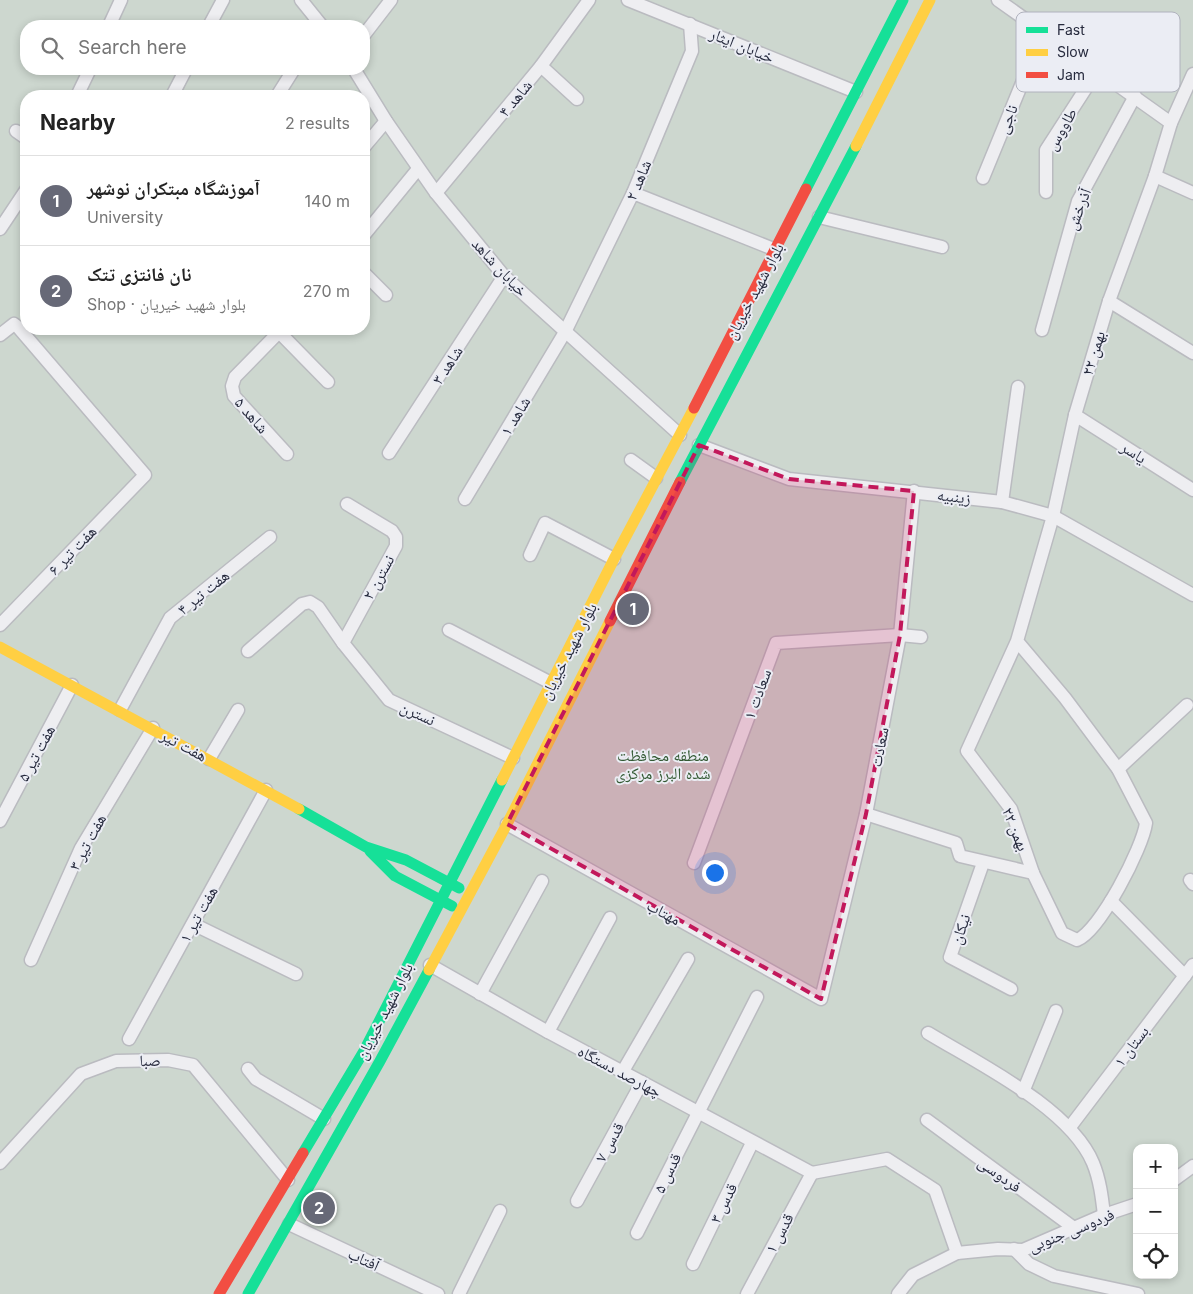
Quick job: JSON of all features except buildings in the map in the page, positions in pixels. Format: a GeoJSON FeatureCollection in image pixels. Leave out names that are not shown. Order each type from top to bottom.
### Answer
{"type":"FeatureCollection","features":[{"type":"Feature","properties":{"kind":"main road","name":"بلوار شهید خیریان"},"geometry":{"type":"LineString","coordinates":[[220,1294],[364,1051],[614,559],[776,250],[903,0]]}},
{"type":"Feature","properties":{"kind":"main road","name":"بلوار شهید خیریان"},"geometry":{"type":"LineString","coordinates":[[248,1294],[380,1061],[507,824],[699,445],[819,218],[930,0]]}},
{"type":"Feature","properties":{"kind":"main road"},"geometry":{"type":"LineString","coordinates":[[680,435],[699,445]]}},
{"type":"Feature","properties":{"kind":"main road","name":"هفت تیر"},"geometry":{"type":"LineString","coordinates":[[0,647],[153,728],[366,847],[406,860],[470,893]]}},
{"type":"Feature","properties":{"kind":"main road","name":"هفت تیر"},"geometry":{"type":"LineString","coordinates":[[366,847],[395,876],[461,911]]}},
{"type":"Feature","properties":{"kind":"street"},"geometry":{"type":"LineString","coordinates":[[112,20],[121,0]]}},
{"type":"Feature","properties":{"kind":"street"},"geometry":{"type":"LineString","coordinates":[[212,20],[223,0]]}},
{"type":"Feature","properties":{"kind":"street"},"geometry":{"type":"LineString","coordinates":[[301,0],[317,20]]}},
{"type":"Feature","properties":{"kind":"street"},"geometry":{"type":"LineString","coordinates":[[370,27],[391,0]]}},
{"type":"Feature","properties":{"kind":"street","name":"شاهد ۴"},"geometry":{"type":"LineString","coordinates":[[436,193],[542,66],[590,0]]}},
{"type":"Feature","properties":{"kind":"street","name":"خیابان ایثار"},"geometry":{"type":"LineString","coordinates":[[628,0],[856,92]]}},
{"type":"Feature","properties":{"kind":"street"},"geometry":{"type":"LineString","coordinates":[[998,0],[1016,13]]}},
{"type":"Feature","properties":{"kind":"street","name":"شاهد ۲"},"geometry":{"type":"LineString","coordinates":[[565,332],[633,193],[692,51],[690,24]]}},
{"type":"Feature","properties":{"kind":"street"},"geometry":{"type":"LineString","coordinates":[[542,66],[577,99]]}},
{"type":"Feature","properties":{"kind":"street","name":"۲۲ بهمن"},"geometry":{"type":"LineString","coordinates":[[1017,641],[1065,698],[1118,769],[1146,823],[1140,844],[1111,902],[1084,937],[1077,940],[1068,938],[1062,933],[1033,873],[1011,809],[967,751],[1017,641],[1053,516],[1075,415],[1109,300],[1155,176],[1171,122],[1193,74]]}},
{"type":"Feature","properties":{"kind":"street"},"geometry":{"type":"LineString","coordinates":[[80,90],[87,75]]}},
{"type":"Feature","properties":{"kind":"street"},"geometry":{"type":"LineString","coordinates":[[175,90],[183,75]]}},
{"type":"Feature","properties":{"kind":"street"},"geometry":{"type":"LineString","coordinates":[[281,90],[290,75]]}},
{"type":"Feature","properties":{"kind":"street","name":"خیابان شاهد"},"geometry":{"type":"LineString","coordinates":[[358,75],[367,90]]}},
{"type":"Feature","properties":{"kind":"street","name":"ناجی"},"geometry":{"type":"LineString","coordinates":[[983,178],[1018,92]]}},
{"type":"Feature","properties":{"kind":"street","name":"طاووس"},"geometry":{"type":"LineString","coordinates":[[1046,192],[1046,150],[1083,92]]}},
{"type":"Feature","properties":{"kind":"street"},"geometry":{"type":"LineString","coordinates":[[1129,92],[1171,122]]}},
{"type":"Feature","properties":{"kind":"street","name":"خیابان شاهد"},"geometry":{"type":"LineString","coordinates":[[370,95],[418,169],[504,276],[680,435]]}},
{"type":"Feature","properties":{"kind":"street","name":"آذرخش"},"geometry":{"type":"LineString","coordinates":[[1042,330],[1078,201],[1135,96]]}},
{"type":"Feature","properties":{"kind":"street"},"geometry":{"type":"LineString","coordinates":[[370,139],[386,121]]}},
{"type":"Feature","properties":{"kind":"street"},"geometry":{"type":"LineString","coordinates":[[370,228],[418,169]]}},
{"type":"Feature","properties":{"kind":"street"},"geometry":{"type":"LineString","coordinates":[[1155,176],[1193,192]]}},
{"type":"Feature","properties":{"kind":"street"},"geometry":{"type":"LineString","coordinates":[[633,193],[776,250]]}},
{"type":"Feature","properties":{"kind":"street"},"geometry":{"type":"LineString","coordinates":[[0,229],[20,204]]}},
{"type":"Feature","properties":{"kind":"street"},"geometry":{"type":"LineString","coordinates":[[819,218],[942,248]]}},
{"type":"Feature","properties":{"kind":"street","name":"شاهد ۳"},"geometry":{"type":"LineString","coordinates":[[389,453],[504,276]]}},
{"type":"Feature","properties":{"kind":"street"},"geometry":{"type":"LineString","coordinates":[[370,279],[386,296]]}},
{"type":"Feature","properties":{"kind":"street"},"geometry":{"type":"LineString","coordinates":[[1109,300],[1193,353]]}},
{"type":"Feature","properties":{"kind":"street","name":"هفت تیر ۶"},"geometry":{"type":"LineString","coordinates":[[0,335],[14,324],[20,329]]}},
{"type":"Feature","properties":{"kind":"street","name":"شاهد ۱"},"geometry":{"type":"LineString","coordinates":[[465,499],[565,332]]}},
{"type":"Feature","properties":{"kind":"street","name":"هفت تیر ۶"},"geometry":{"type":"LineString","coordinates":[[0,625],[145,475],[25,335]]}},
{"type":"Feature","properties":{"kind":"street","name":"شاهد ۵"},"geometry":{"type":"LineString","coordinates":[[275,335],[235,377],[232,386],[234,396],[287,454]]}},
{"type":"Feature","properties":{"kind":"street"},"geometry":{"type":"LineString","coordinates":[[285,335],[328,382]]}},
{"type":"Feature","properties":{"kind":"street"},"geometry":{"type":"LineString","coordinates":[[1002,502],[1018,387]]}},
{"type":"Feature","properties":{"kind":"street","name":"یاسر"},"geometry":{"type":"LineString","coordinates":[[1075,415],[1193,490]]}},
{"type":"Feature","properties":{"kind":"street","name":"زینبیه"},"geometry":{"type":"LineString","coordinates":[[699,445],[789,479],[1002,502],[1053,516],[1193,595]]}},
{"type":"Feature","properties":{"kind":"street"},"geometry":{"type":"LineString","coordinates":[[631,460],[656,478]]}},
{"type":"Feature","properties":{"kind":"street","name":"سعادت"},"geometry":{"type":"LineString","coordinates":[[821,999],[866,814],[900,635],[914,491]]}},
{"type":"Feature","properties":{"kind":"street","name":"نسترن ۲"},"geometry":{"type":"LineString","coordinates":[[343,643],[396,546],[396,537],[392,531],[347,504]]}},
{"type":"Feature","properties":{"kind":"street"},"geometry":{"type":"LineString","coordinates":[[530,555],[544,523],[614,559]]}},
{"type":"Feature","properties":{"kind":"street","name":"هفت تیر ۴"},"geometry":{"type":"LineString","coordinates":[[120,710],[170,618],[270,537]]}},
{"type":"Feature","properties":{"kind":"street","name":"نسترن"},"geometry":{"type":"LineString","coordinates":[[248,651],[302,604],[310,602],[318,607],[343,643],[389,700],[513,758]]}},
{"type":"Feature","properties":{"kind":"street"},"geometry":{"type":"LineString","coordinates":[[449,630],[552,682]]}},
{"type":"Feature","properties":{"kind":"street"},"geometry":{"type":"LineString","coordinates":[[900,635],[921,638]]}},
{"type":"Feature","properties":{"kind":"street","name":"سعادت ۱"},"geometry":{"type":"LineString","coordinates":[[694,863],[776,643],[900,635]]}},
{"type":"Feature","properties":{"kind":"street","name":"هفت تیر ۵"},"geometry":{"type":"LineString","coordinates":[[0,821],[72,685]]}},
{"type":"Feature","properties":{"kind":"street"},"geometry":{"type":"LineString","coordinates":[[1118,769],[1187,705]]}},
{"type":"Feature","properties":{"kind":"street"},"geometry":{"type":"LineString","coordinates":[[209,759],[238,710]]}},
{"type":"Feature","properties":{"kind":"street","name":"هفت تیر ۳"},"geometry":{"type":"LineString","coordinates":[[31,960],[82,848],[153,728]]}},
{"type":"Feature","properties":{"kind":"street","name":"هفت تیر ۱"},"geometry":{"type":"LineString","coordinates":[[129,1038],[266,790]]}},
{"type":"Feature","properties":{"kind":"street"},"geometry":{"type":"LineString","coordinates":[[866,814],[956,843],[960,856],[983,863],[1033,873]]}},
{"type":"Feature","properties":{"kind":"street","name":"مهتاب"},"geometry":{"type":"LineString","coordinates":[[507,824],[821,999]]}},
{"type":"Feature","properties":{"kind":"street","name":"نیکان"},"geometry":{"type":"LineString","coordinates":[[983,863],[950,958],[1011,989]]}},
{"type":"Feature","properties":{"kind":"street"},"geometry":{"type":"LineString","coordinates":[[480,994],[542,881]]}},
{"type":"Feature","properties":{"kind":"street"},"geometry":{"type":"LineString","coordinates":[[1111,902],[1185,976]]}},
{"type":"Feature","properties":{"kind":"street"},"geometry":{"type":"LineString","coordinates":[[548,1032],[610,918]]}},
{"type":"Feature","properties":{"kind":"street"},"geometry":{"type":"LineString","coordinates":[[193,924],[296,974]]}},
{"type":"Feature","properties":{"kind":"street"},"geometry":{"type":"LineString","coordinates":[[623,1071],[688,959]]}},
{"type":"Feature","properties":{"kind":"street","name":"بستان ۱"},"geometry":{"type":"LineString","coordinates":[[1070,1127],[1193,965]]}},
{"type":"Feature","properties":{"kind":"street","name":"چهارصد دستگاه"},"geometry":{"type":"LineString","coordinates":[[430,966],[752,1143],[812,1173]]}},
{"type":"Feature","properties":{"kind":"street","name":"قدس ۵"},"geometry":{"type":"LineString","coordinates":[[637,1233],[756,997]]}},
{"type":"Feature","properties":{"kind":"street"},"geometry":{"type":"LineString","coordinates":[[1023,1092],[1056,1011]]}},
{"type":"Feature","properties":{"kind":"street"},"geometry":{"type":"LineString","coordinates":[[928,1033],[1023,1092],[1070,1127],[1093,1163],[1101,1189],[1104,1215]]}},
{"type":"Feature","properties":{"kind":"street","name":"صبا"},"geometry":{"type":"LineString","coordinates":[[0,1163],[81,1074],[116,1061],[168,1060],[193,1066],[288,1180]]}},
{"type":"Feature","properties":{"kind":"street"},"geometry":{"type":"LineString","coordinates":[[248,1068],[256,1079],[324,1118]]}},
{"type":"Feature","properties":{"kind":"street","name":"قدس ۷"},"geometry":{"type":"LineString","coordinates":[[577,1202],[642,1082]]}},
{"type":"Feature","properties":{"kind":"street","name":"فردوسی"},"geometry":{"type":"LineString","coordinates":[[927,1120],[1074,1228]]}},
{"type":"Feature","properties":{"kind":"street","name":"قدس ۳"},"geometry":{"type":"LineString","coordinates":[[693,1264],[752,1143]]}},
{"type":"Feature","properties":{"kind":"street"},"geometry":{"type":"LineString","coordinates":[[812,1173],[887,1159],[935,1190],[957,1253]]}},
{"type":"Feature","properties":{"kind":"street"},"geometry":{"type":"LineString","coordinates":[[1178,1177],[1193,1166]]}},
{"type":"Feature","properties":{"kind":"street","name":"قدس ۱"},"geometry":{"type":"LineString","coordinates":[[747,1294],[812,1173]]}},
{"type":"Feature","properties":{"kind":"street","name":"فردوسی جنوبی"},"geometry":{"type":"LineString","coordinates":[[898,1294],[914,1275],[957,1253],[1024,1250],[1104,1215],[1133,1205]]}},
{"type":"Feature","properties":{"kind":"street"},"geometry":{"type":"LineString","coordinates":[[459,1294],[500,1211]]}},
{"type":"Feature","properties":{"kind":"street","name":"آفتاب"},"geometry":{"type":"LineString","coordinates":[[289,1224],[438,1294]]}},
{"type":"Feature","properties":{"kind":"street"},"geometry":{"type":"LineString","coordinates":[[1014,1249],[1028,1264],[1054,1276],[1138,1294]]}},
{"type":"Feature","properties":{"kind":"highlighted area"},"geometry":{"type":"Polygon","coordinates":[[[699,445],[789,479],[914,491],[900,635],[866,814],[821,999],[507,824],[699,445]]]}},
{"type":"Feature","properties":{"kind":"green space","name":"منطقه محافظت شده البرز مرکزی"},"geometry":{"type":"Polygon","coordinates":[[[0,0],[1193,0],[1193,1294],[0,1294],[0,0]]]}},
{"type":"Feature","properties":{"kind":"traffic: fast"},"geometry":{"type":"LineString","coordinates":[[806,189],[903,0]]}},
{"type":"Feature","properties":{"kind":"traffic: fast"},"geometry":{"type":"LineString","coordinates":[[680,482],[856,146]]}},
{"type":"Feature","properties":{"kind":"traffic: fast"},"geometry":{"type":"LineString","coordinates":[[303,1153],[364,1051],[502,780]]}},
{"type":"Feature","properties":{"kind":"traffic: fast"},"geometry":{"type":"LineString","coordinates":[[299,809],[366,847],[406,860],[459,888]]}},
{"type":"Feature","properties":{"kind":"traffic: fast"},"geometry":{"type":"LineString","coordinates":[[370,851],[395,876],[452,906]]}},
{"type":"Feature","properties":{"kind":"traffic: fast"},"geometry":{"type":"LineString","coordinates":[[248,1294],[380,1061],[429,970]]}},
{"type":"Feature","properties":{"kind":"traffic: slow"},"geometry":{"type":"LineString","coordinates":[[856,146],[930,0]]}},
{"type":"Feature","properties":{"kind":"traffic: slow"},"geometry":{"type":"LineString","coordinates":[[502,780],[614,559],[694,408]]}},
{"type":"Feature","properties":{"kind":"traffic: slow"},"geometry":{"type":"LineString","coordinates":[[429,970],[507,824],[610,621]]}},
{"type":"Feature","properties":{"kind":"traffic: slow"},"geometry":{"type":"LineString","coordinates":[[0,647],[299,809]]}},
{"type":"Feature","properties":{"kind":"traffic: jam"},"geometry":{"type":"LineString","coordinates":[[694,408],[806,189]]}},
{"type":"Feature","properties":{"kind":"traffic: jam"},"geometry":{"type":"LineString","coordinates":[[610,621],[680,482]]}},
{"type":"Feature","properties":{"kind":"traffic: jam"},"geometry":{"type":"LineString","coordinates":[[219,1294],[303,1153]]}},
{"type":"Feature","properties":{"kind":"place","name":"آموزشگاه مبتکران نوشهر"},"geometry":{"type":"Point","coordinates":[633,609]}},
{"type":"Feature","properties":{"kind":"place","name":"نان فانتزی تتک"},"geometry":{"type":"Point","coordinates":[319,1208]}}]}
